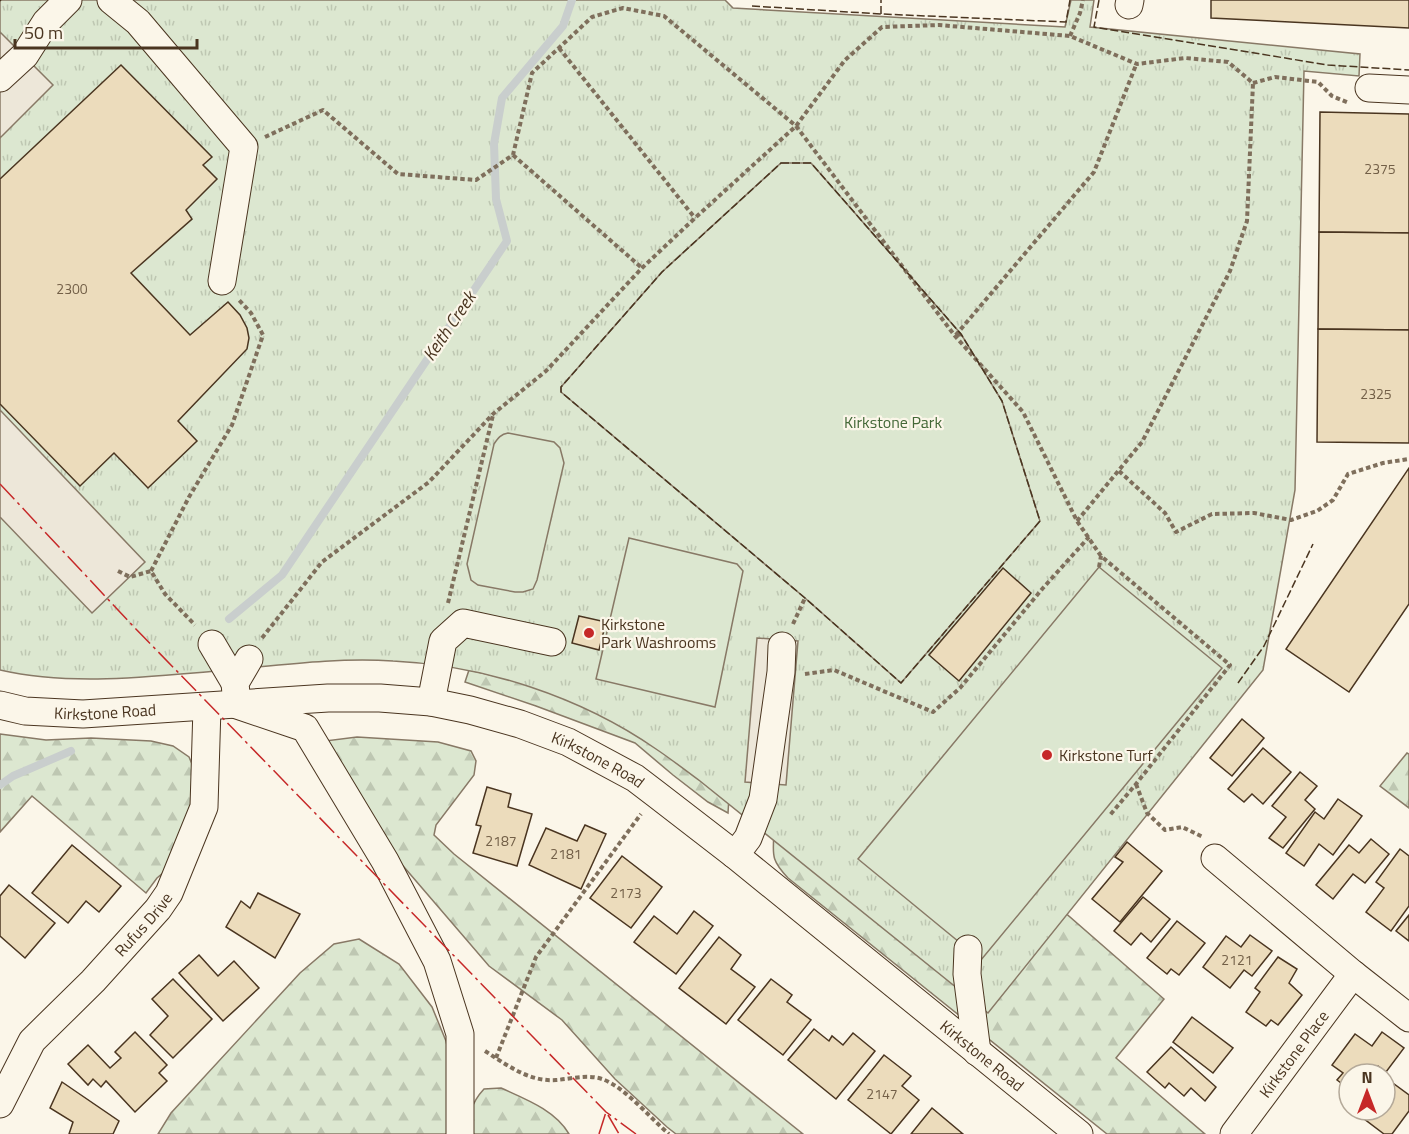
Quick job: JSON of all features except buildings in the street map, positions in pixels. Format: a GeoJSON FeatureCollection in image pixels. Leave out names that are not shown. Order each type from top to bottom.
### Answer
{"type":"FeatureCollection","features":[{"type":"Feature","properties":{"kind":"street"},"geometry":{"type":"LineString","coordinates":[[0,78],[25,55],[46,22],[68,0]]}},
{"type":"Feature","properties":{"kind":"street"},"geometry":{"type":"LineString","coordinates":[[111,0],[138,22],[244,147],[222,282]]}},
{"type":"Feature","properties":{"kind":"street"},"geometry":{"type":"LineString","coordinates":[[1369,88],[1409,90]]}},
{"type":"Feature","properties":{"kind":"street"},"geometry":{"type":"LineString","coordinates":[[431,702],[443,641],[463,623],[552,642]]}},
{"type":"Feature","properties":{"kind":"street"},"geometry":{"type":"LineString","coordinates":[[212,644],[236,694],[305,728],[385,861],[437,961],[460,1034],[460,1134]]}},
{"type":"Feature","properties":{"kind":"street"},"geometry":{"type":"LineString","coordinates":[[735,855],[748,838],[763,799],[781,672],[782,646]]}},
{"type":"Feature","properties":{"kind":"street"},"geometry":{"type":"LineString","coordinates":[[236,694],[249,659]]}},
{"type":"Feature","properties":{"kind":"street","name":"Kirkstone Road"},"geometry":{"type":"LineString","coordinates":[[0,705],[24,711],[83,714],[207,707],[236,694],[380,698],[431,702],[470,710],[520,724],[568,742],[635,778],[656,794],[735,855],[1079,1134]]}},
{"type":"Feature","properties":{"kind":"street","name":"Rufus Drive"},"geometry":{"type":"LineString","coordinates":[[0,1104],[32,1041],[93,981],[158,909],[169,893],[204,807],[207,707]]}},
{"type":"Feature","properties":{"kind":"street"},"geometry":{"type":"LineString","coordinates":[[1215,858],[1409,1018]]}},
{"type":"Feature","properties":{"kind":"street"},"geometry":{"type":"LineString","coordinates":[[968,949],[967,974],[977,1052]]}},
{"type":"Feature","properties":{"kind":"street","name":"Kirkstone Place"},"geometry":{"type":"LineString","coordinates":[[1234,1134],[1353,974]]}},
{"type":"Feature","properties":{"kind":"path"},"geometry":{"type":"LineString","coordinates":[[621,0],[623,8]]}},
{"type":"Feature","properties":{"kind":"path"},"geometry":{"type":"LineString","coordinates":[[1070,36],[1083,0]]}},
{"type":"Feature","properties":{"kind":"path"},"geometry":{"type":"LineString","coordinates":[[244,147],[323,110],[398,174],[476,180],[511,156],[532,73],[592,17],[623,8],[664,16],[796,126],[955,336],[1023,412],[1077,521],[1101,555],[1230,665],[1235,665]]}},
{"type":"Feature","properties":{"kind":"path"},"geometry":{"type":"LineString","coordinates":[[249,659],[266,632],[322,562],[429,482],[493,414],[546,371],[642,268],[796,126],[845,60],[882,27],[939,25],[1070,36],[1137,64],[1185,58],[1228,62],[1253,83]]}},
{"type":"Feature","properties":{"kind":"path"},"geometry":{"type":"LineString","coordinates":[[559,48],[695,218]]}},
{"type":"Feature","properties":{"kind":"path"},"geometry":{"type":"LineString","coordinates":[[955,336],[1094,172],[1137,64]]}},
{"type":"Feature","properties":{"kind":"path"},"geometry":{"type":"LineString","coordinates":[[1253,83],[1275,77],[1318,82],[1324,86]]}},
{"type":"Feature","properties":{"kind":"path"},"geometry":{"type":"LineString","coordinates":[[1077,521],[1142,442],[1230,271],[1247,221],[1253,83]]}},
{"type":"Feature","properties":{"kind":"path"},"geometry":{"type":"LineString","coordinates":[[511,156],[642,268]]}},
{"type":"Feature","properties":{"kind":"path"},"geometry":{"type":"LineString","coordinates":[[118,571],[130,577],[150,571],[189,497],[232,425],[263,335],[251,313],[222,282]]}},
{"type":"Feature","properties":{"kind":"path"},"geometry":{"type":"LineString","coordinates":[[955,336],[961,334]]}},
{"type":"Feature","properties":{"kind":"path"},"geometry":{"type":"LineString","coordinates":[[443,641],[444,621],[493,414]]}},
{"type":"Feature","properties":{"kind":"path"},"geometry":{"type":"LineString","coordinates":[[1119,471],[1165,513],[1176,532],[1212,514],[1254,513],[1291,520],[1317,512],[1333,500],[1348,474],[1383,463],[1409,459]]}},
{"type":"Feature","properties":{"kind":"path"},"geometry":{"type":"LineString","coordinates":[[795,675],[834,670],[933,712],[960,688],[1043,588],[1089,537]]}},
{"type":"Feature","properties":{"kind":"path"},"geometry":{"type":"LineString","coordinates":[[1099,567],[1101,555]]}},
{"type":"Feature","properties":{"kind":"path"},"geometry":{"type":"LineString","coordinates":[[150,571],[165,594],[212,644]]}},
{"type":"Feature","properties":{"kind":"path"},"geometry":{"type":"LineString","coordinates":[[1110,815],[1230,665]]}},
{"type":"Feature","properties":{"kind":"path"},"geometry":{"type":"LineString","coordinates":[[1136,784],[1147,813],[1153,819],[1165,830],[1182,827],[1203,837],[1215,858]]}},
{"type":"Feature","properties":{"kind":"path"},"geometry":{"type":"LineString","coordinates":[[495,1058],[536,957],[656,794]]}},
{"type":"Feature","properties":{"kind":"path"},"geometry":{"type":"LineString","coordinates":[[460,1034],[495,1058],[532,1078],[554,1081],[586,1077],[602,1079],[639,1104],[669,1134]]}},
{"type":"Feature","properties":{"kind":"green space","name":"Kirkstone Park"},"geometry":{"type":"Polygon","coordinates":[[[0,0],[725,0],[733,8],[1065,27],[1071,0],[1094,0],[1090,27],[1360,54],[1359,76],[1304,71],[1295,490],[1263,670],[988,1013],[700,781],[667,757],[627,730],[596,714],[530,687],[462,669],[371,660],[108,679],[53,678],[0,670],[0,0]]]}},
{"type":"Feature","properties":{"kind":"green space"},"geometry":{"type":"Polygon","coordinates":[[[781,163],[811,163],[961,334],[1002,401],[1040,521],[901,683],[805,598],[561,392],[561,387],[662,272],[781,163]]]}},
{"type":"Feature","properties":{"kind":"green space"},"geometry":{"type":"Polygon","coordinates":[[[503,434],[554,442],[560,448],[564,463],[537,580],[533,589],[523,592],[478,585],[471,580],[467,564],[494,444],[503,434]]]}},
{"type":"Feature","properties":{"kind":"green space"},"geometry":{"type":"Polygon","coordinates":[[[629,538],[737,564],[743,571],[715,707],[596,679],[629,538]]]}},
{"type":"Feature","properties":{"kind":"green space","name":"Kirkstone Turf"},"geometry":{"type":"Polygon","coordinates":[[[1099,567],[1222,668],[981,960],[858,859],[1099,567]]]}},
{"type":"Feature","properties":{"kind":"green space"},"geometry":{"type":"Polygon","coordinates":[[[469,670],[733,731],[728,813],[708,802],[635,743],[465,682],[469,670]]]}},
{"type":"Feature","properties":{"kind":"green space"},"geometry":{"type":"Polygon","coordinates":[[[0,734],[46,740],[91,738],[151,741],[173,746],[189,757],[198,778],[203,810],[175,863],[157,878],[146,893],[32,796],[0,832],[0,734]]]}},
{"type":"Feature","properties":{"kind":"green space"},"geometry":{"type":"Polygon","coordinates":[[[357,737],[438,742],[471,751],[476,761],[474,775],[436,825],[434,835],[454,854],[803,1134],[676,1134],[667,1127],[615,1079],[562,1020],[489,966],[392,853],[317,742],[357,737]]]}},
{"type":"Feature","properties":{"kind":"green space"},"geometry":{"type":"Polygon","coordinates":[[[1407,753],[1409,754],[1409,808],[1380,786],[1407,753]]]}},
{"type":"Feature","properties":{"kind":"green space"},"geometry":{"type":"Polygon","coordinates":[[[774,835],[1047,897],[1164,999],[1116,1058],[1205,1134],[1107,1134],[788,878],[775,859],[774,835]]]}},
{"type":"Feature","properties":{"kind":"green space"},"geometry":{"type":"Polygon","coordinates":[[[359,939],[399,964],[432,1007],[446,1041],[459,1099],[448,1134],[158,1134],[171,1113],[300,973],[334,944],[359,939]]]}},
{"type":"Feature","properties":{"kind":"green space"},"geometry":{"type":"Polygon","coordinates":[[[501,1088],[548,1112],[569,1134],[469,1134],[471,1110],[476,1099],[484,1089],[501,1088]]]}},
{"type":"Feature","properties":{"kind":"shaded area"},"geometry":{"type":"Polygon","coordinates":[[[0,32],[53,85],[0,138],[0,32]]]}},
{"type":"Feature","properties":{"kind":"shaded area"},"geometry":{"type":"Polygon","coordinates":[[[0,410],[145,562],[92,613],[0,517],[0,410]]]}},
{"type":"Feature","properties":{"kind":"shaded area"},"geometry":{"type":"Polygon","coordinates":[[[757,638],[798,641],[786,785],[745,782],[757,638]]]}},
{"type":"Feature","properties":{"kind":"waterway","name":"Keith Creek"},"geometry":{"type":"LineString","coordinates":[[229,619],[282,575],[507,241],[496,199],[494,144],[502,98],[563,26],[572,0]]}},
{"type":"Feature","properties":{"kind":"waterway","name":"Keith Creek"},"geometry":{"type":"LineString","coordinates":[[0,785],[13,776],[71,751]]}},
{"type":"Feature","properties":{"kind":"fence"},"geometry":{"type":"LineString","coordinates":[[881,0],[881,14]]}},
{"type":"Feature","properties":{"kind":"fence"},"geometry":{"type":"LineString","coordinates":[[752,6],[1066,22],[1070,0]]}},
{"type":"Feature","properties":{"kind":"fence"},"geometry":{"type":"LineString","coordinates":[[1099,0],[1094,27],[1328,65],[1409,70]]}},
{"type":"Feature","properties":{"kind":"fence"},"geometry":{"type":"LineString","coordinates":[[781,163],[811,163],[961,334],[1002,401],[1040,521],[901,683],[805,598],[561,392],[561,387],[662,272],[781,163]]}},
{"type":"Feature","properties":{"kind":"fence"},"geometry":{"type":"LineString","coordinates":[[1238,683],[1264,646],[1313,544]]}},
{"type":"Feature","properties":{"kind":"power"},"geometry":{"type":"LineString","coordinates":[[0,484],[134,627],[606,1112],[636,1134]]}},
{"type":"Feature","properties":{"kind":"power"},"geometry":{"type":"LineString","coordinates":[[599,1134],[606,1112]]}},
{"type":"Feature","properties":{"kind":"power"},"geometry":{"type":"LineString","coordinates":[[608,1115],[619,1134]]}},
{"type":"Feature","properties":{"kind":"place","name":"Kirkstone Park Washrooms"},"geometry":{"type":"Point","coordinates":[589,633]}},
{"type":"Feature","properties":{"kind":"place","name":"Kirkstone Turf"},"geometry":{"type":"Point","coordinates":[1047,755]}}]}
